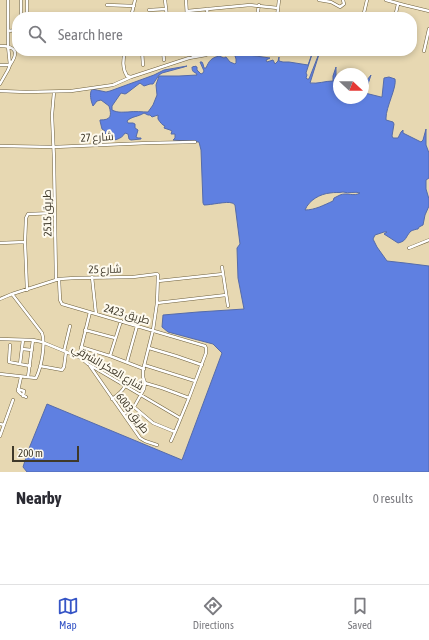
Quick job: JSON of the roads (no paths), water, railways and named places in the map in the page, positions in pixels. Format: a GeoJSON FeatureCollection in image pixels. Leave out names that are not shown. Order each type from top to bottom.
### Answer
{"type":"FeatureCollection","features":[{"type":"Feature","properties":{"kind":"street"},"geometry":{"type":"LineString","coordinates":[[8,0],[8,46],[10,65]]}},
{"type":"Feature","properties":{"kind":"street"},"geometry":{"type":"LineString","coordinates":[[21,0],[21,12]]}},
{"type":"Feature","properties":{"kind":"street"},"geometry":{"type":"LineString","coordinates":[[27,0],[27,12]]}},
{"type":"Feature","properties":{"kind":"street"},"geometry":{"type":"LineString","coordinates":[[132,12],[135,0]]}},
{"type":"Feature","properties":{"kind":"street"},"geometry":{"type":"LineString","coordinates":[[165,0],[166,12]]}},
{"type":"Feature","properties":{"kind":"street"},"geometry":{"type":"LineString","coordinates":[[186,0],[187,11],[250,5],[278,8]]}},
{"type":"Feature","properties":{"kind":"street"},"geometry":{"type":"LineString","coordinates":[[278,12],[279,0]]}},
{"type":"Feature","properties":{"kind":"street"},"geometry":{"type":"LineString","coordinates":[[319,0],[333,1],[341,7],[344,4],[343,0]]}},
{"type":"Feature","properties":{"kind":"street"},"geometry":{"type":"LineString","coordinates":[[364,12],[367,0]]}},
{"type":"Feature","properties":{"kind":"street"},"geometry":{"type":"LineString","coordinates":[[386,0],[429,11]]}},
{"type":"Feature","properties":{"kind":"street"},"geometry":{"type":"LineString","coordinates":[[397,12],[398,4]]}},
{"type":"Feature","properties":{"kind":"street"},"geometry":{"type":"LineString","coordinates":[[107,5],[134,6]]}},
{"type":"Feature","properties":{"kind":"street"},"geometry":{"type":"LineString","coordinates":[[258,12],[259,5]]}},
{"type":"Feature","properties":{"kind":"street"},"geometry":{"type":"LineString","coordinates":[[149,10],[166,9]]}},
{"type":"Feature","properties":{"kind":"street"},"geometry":{"type":"LineString","coordinates":[[424,51],[429,29]]}},
{"type":"Feature","properties":{"kind":"street"},"geometry":{"type":"LineString","coordinates":[[8,32],[12,31]]}},
{"type":"Feature","properties":{"kind":"street"},"geometry":{"type":"LineString","coordinates":[[0,46],[12,48]]}},
{"type":"Feature","properties":{"kind":"street"},"geometry":{"type":"LineString","coordinates":[[0,84],[14,56]]}},
{"type":"Feature","properties":{"kind":"street"},"geometry":{"type":"LineString","coordinates":[[124,56],[124,69],[127,76],[131,77]]}},
{"type":"Feature","properties":{"kind":"street"},"geometry":{"type":"LineString","coordinates":[[142,56],[143,65]]}},
{"type":"Feature","properties":{"kind":"street"},"geometry":{"type":"LineString","coordinates":[[164,56],[164,60]]}},
{"type":"Feature","properties":{"kind":"street"},"geometry":{"type":"LineString","coordinates":[[0,91],[54,92],[109,86],[131,77],[200,56]]}},
{"type":"Feature","properties":{"kind":"street"},"geometry":{"type":"LineString","coordinates":[[0,65],[10,65]]}},
{"type":"Feature","properties":{"kind":"street","name":"طريق 2515"},"geometry":{"type":"LineString","coordinates":[[54,92],[52,115],[58,280]]}},
{"type":"Feature","properties":{"kind":"street","name":"شارع 27"},"geometry":{"type":"LineString","coordinates":[[0,146],[54,147],[195,142]]}},
{"type":"Feature","properties":{"kind":"street"},"geometry":{"type":"LineString","coordinates":[[27,290],[25,220],[28,214],[55,213]]}},
{"type":"Feature","properties":{"kind":"street"},"geometry":{"type":"LineString","coordinates":[[409,248],[429,240]]}},
{"type":"Feature","properties":{"kind":"street"},"geometry":{"type":"LineString","coordinates":[[0,243],[25,242]]}},
{"type":"Feature","properties":{"kind":"street"},"geometry":{"type":"LineString","coordinates":[[222,267],[228,306]]}},
{"type":"Feature","properties":{"kind":"street","name":"شارع 25"},"geometry":{"type":"LineString","coordinates":[[0,299],[58,280],[92,277],[133,277],[157,274],[158,281]]}},
{"type":"Feature","properties":{"kind":"street"},"geometry":{"type":"LineString","coordinates":[[124,414],[134,407],[144,389],[144,365],[153,330],[157,303],[158,281],[224,274]]}},
{"type":"Feature","properties":{"kind":"street","name":"طريق 2423"},"geometry":{"type":"LineString","coordinates":[[92,277],[96,314]]}},
{"type":"Feature","properties":{"kind":"street","name":"طريق 2423"},"geometry":{"type":"LineString","coordinates":[[58,280],[60,300],[62,304],[205,346],[206,350],[202,365]]}},
{"type":"Feature","properties":{"kind":"street"},"geometry":{"type":"LineString","coordinates":[[0,374],[28,378],[37,377],[44,342],[43,335],[12,294]]}},
{"type":"Feature","properties":{"kind":"street"},"geometry":{"type":"LineString","coordinates":[[157,303],[226,296]]}},
{"type":"Feature","properties":{"kind":"street"},"geometry":{"type":"LineString","coordinates":[[79,357],[90,312]]}},
{"type":"Feature","properties":{"kind":"street"},"geometry":{"type":"LineString","coordinates":[[110,356],[121,321]]}},
{"type":"Feature","properties":{"kind":"street"},"geometry":{"type":"LineString","coordinates":[[40,366],[62,370],[64,367],[65,351],[70,326]]}},
{"type":"Feature","properties":{"kind":"street"},"geometry":{"type":"LineString","coordinates":[[127,362],[137,326]]}},
{"type":"Feature","properties":{"kind":"street"},"geometry":{"type":"LineString","coordinates":[[85,330],[115,338]]}},
{"type":"Feature","properties":{"kind":"street","name":"شارع العكر الشرقي"},"geometry":{"type":"LineString","coordinates":[[0,339],[34,340],[44,342],[79,357],[88,364],[180,418]]}},
{"type":"Feature","properties":{"kind":"street"},"geometry":{"type":"LineString","coordinates":[[20,364],[23,340]]}},
{"type":"Feature","properties":{"kind":"street"},"geometry":{"type":"LineString","coordinates":[[28,378],[34,340]]}},
{"type":"Feature","properties":{"kind":"street"},"geometry":{"type":"LineString","coordinates":[[10,345],[9,362],[30,366]]}},
{"type":"Feature","properties":{"kind":"street"},"geometry":{"type":"LineString","coordinates":[[81,347],[144,369]]}},
{"type":"Feature","properties":{"kind":"street"},"geometry":{"type":"LineString","coordinates":[[149,348],[202,365],[171,441]]}},
{"type":"Feature","properties":{"kind":"street"},"geometry":{"type":"LineString","coordinates":[[22,349],[32,350]]}},
{"type":"Feature","properties":{"kind":"street","name":"طريق 6003"},"geometry":{"type":"LineString","coordinates":[[88,364],[141,438],[157,445]]}},
{"type":"Feature","properties":{"kind":"street"},"geometry":{"type":"LineString","coordinates":[[144,365],[195,381]]}},
{"type":"Feature","properties":{"kind":"street"},"geometry":{"type":"LineString","coordinates":[[21,377],[18,389],[19,392],[25,396]]}},
{"type":"Feature","properties":{"kind":"street"},"geometry":{"type":"LineString","coordinates":[[145,383],[189,398]]}},
{"type":"Feature","properties":{"kind":"street"},"geometry":{"type":"LineString","coordinates":[[112,399],[123,390],[125,386]]}},
{"type":"Feature","properties":{"kind":"street"},"geometry":{"type":"LineString","coordinates":[[0,436],[13,400]]}},
{"type":"Feature","properties":{"kind":"street"},"geometry":{"type":"LineString","coordinates":[[134,407],[150,421],[175,432]]}},
{"type":"Feature","properties":{"kind":"street"},"geometry":{"type":"LineString","coordinates":[[0,424],[4,425]]}},
{"type":"Feature","properties":{"kind":"water"},"geometry":{"type":"Polygon","coordinates":[[[219,56],[224,58],[226,57],[230,62],[235,64],[235,56],[270,58],[266,60],[267,62],[273,60],[275,64],[279,57],[279,61],[308,65],[311,56],[306,73],[306,78],[309,79],[318,56],[310,83],[333,81],[333,104],[369,104],[369,94],[382,97],[384,78],[389,77],[395,79],[386,113],[386,120],[393,122],[394,124],[393,138],[398,138],[403,130],[403,133],[421,142],[426,129],[426,145],[429,153],[429,178],[426,180],[426,189],[429,199],[429,206],[423,225],[418,229],[411,231],[404,240],[398,243],[384,234],[387,232],[375,235],[373,239],[387,261],[429,266],[429,472],[27,472],[23,467],[47,404],[182,460],[222,353],[213,344],[168,332],[162,327],[163,315],[244,309],[238,278],[237,248],[240,244],[235,205],[233,203],[226,202],[204,205],[201,150],[199,142],[173,140],[175,138],[175,134],[171,134],[172,131],[164,128],[165,126],[158,119],[158,115],[152,117],[144,113],[127,121],[128,123],[135,124],[135,128],[138,130],[136,137],[141,139],[131,140],[129,139],[128,134],[125,133],[119,138],[106,141],[102,136],[106,138],[111,137],[113,134],[105,134],[100,120],[110,117],[109,106],[101,100],[97,101],[93,106],[90,95],[92,89],[106,92],[164,70],[187,66],[162,73],[159,75],[153,84],[144,86],[140,83],[127,93],[121,93],[112,106],[112,110],[118,112],[148,112],[157,95],[156,85],[159,76],[197,75],[192,70],[192,67],[194,66],[197,67],[197,70],[201,74],[204,71],[200,62],[202,62],[204,68],[206,68],[211,60],[219,56]],[[343,192],[319,196],[309,203],[305,210],[323,206],[333,201],[334,198],[340,195],[355,195],[360,193],[343,192]]]}}]}
